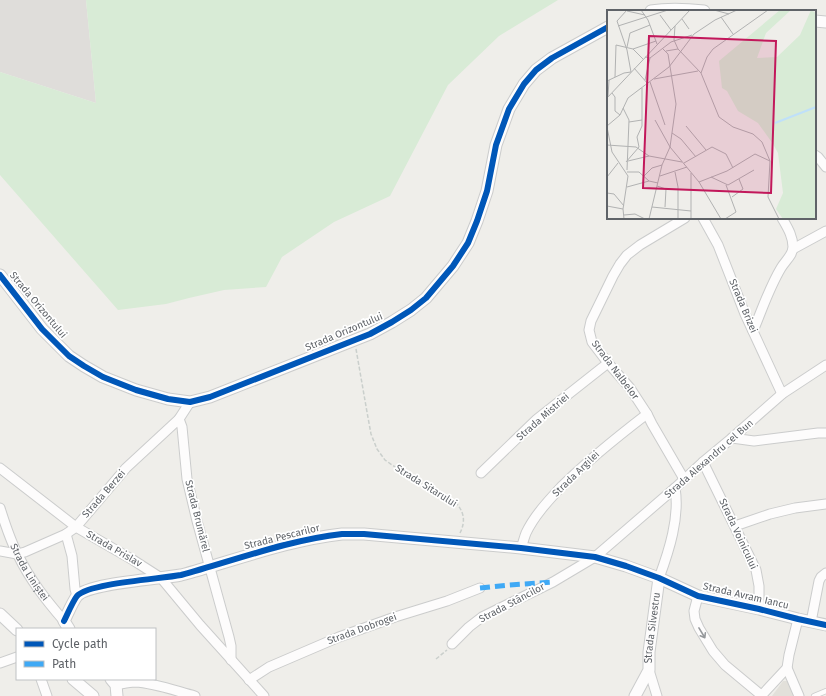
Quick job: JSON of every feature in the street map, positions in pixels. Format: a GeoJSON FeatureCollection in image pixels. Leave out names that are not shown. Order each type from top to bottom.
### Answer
{"type":"FeatureCollection","features":[{"type":"Feature","properties":{"kind":"street"},"geometry":{"type":"LineString","coordinates":[[668,10],[694,10]]}},
{"type":"Feature","properties":{"kind":"street","name":"Strada Orizontului"},"geometry":{"type":"LineString","coordinates":[[0,275],[42,329],[69,356],[103,377],[136,390],[168,399],[190,402],[210,397],[355,340],[392,322],[411,310],[426,298],[453,266],[468,243],[477,221],[487,191],[496,145],[509,109],[524,84],[536,70],[552,58],[607,28]]}},
{"type":"Feature","properties":{"kind":"street"},"geometry":{"type":"LineString","coordinates":[[816,156],[826,167]]}},
{"type":"Feature","properties":{"kind":"street","name":"Strada Nalbelor"},"geometry":{"type":"LineString","coordinates":[[683,219],[640,245],[627,255],[613,276],[591,321],[589,330],[592,342],[630,388],[647,414],[684,479]]}},
{"type":"Feature","properties":{"kind":"street","name":"Strada Brizei"},"geometry":{"type":"LineString","coordinates":[[703,219],[718,245],[745,314],[782,394]]}},
{"type":"Feature","properties":{"kind":"street"},"geometry":{"type":"LineString","coordinates":[[753,332],[775,278],[783,264],[791,255],[793,248],[792,236],[783,219]]}},
{"type":"Feature","properties":{"kind":"street"},"geometry":{"type":"LineString","coordinates":[[793,248],[826,230]]}},
{"type":"Feature","properties":{"kind":"street","name":"Strada Mistriei"},"geometry":{"type":"LineString","coordinates":[[481,473],[537,419],[608,363]]}},
{"type":"Feature","properties":{"kind":"street","name":"Strada Alexandru cel Bun"},"geometry":{"type":"LineString","coordinates":[[595,557],[782,394],[826,365]]}},
{"type":"Feature","properties":{"kind":"street","name":"Strada Berzei"},"geometry":{"type":"LineString","coordinates":[[0,551],[17,554],[25,552],[66,534],[76,527],[126,468],[179,419],[190,402]]}},
{"type":"Feature","properties":{"kind":"street","name":"Strada Argilei"},"geometry":{"type":"LineString","coordinates":[[521,548],[532,523],[550,499],[580,468],[647,414]]}},
{"type":"Feature","properties":{"kind":"street","name":"Strada Brumărel"},"geometry":{"type":"LineString","coordinates":[[179,419],[182,428],[187,479],[229,637],[231,646],[231,660]]}},
{"type":"Feature","properties":{"kind":"street"},"geometry":{"type":"LineString","coordinates":[[732,438],[754,441],[826,433]]}},
{"type":"Feature","properties":{"kind":"street","name":"Strada Voinicului"},"geometry":{"type":"LineString","coordinates":[[703,462],[756,570],[759,586],[759,609]]}},
{"type":"Feature","properties":{"kind":"street","name":"Strada Prislav"},"geometry":{"type":"LineString","coordinates":[[0,468],[76,527],[161,578],[249,680],[258,694]]}},
{"type":"Feature","properties":{"kind":"street","name":"Strada Silvestru"},"geometry":{"type":"LineString","coordinates":[[657,696],[649,670],[649,652],[659,578],[666,559],[676,508],[677,497],[675,488]]}},
{"type":"Feature","properties":{"kind":"street"},"geometry":{"type":"LineString","coordinates":[[735,526],[770,514],[795,508],[826,504]]}},
{"type":"Feature","properties":{"kind":"street","name":"Strada Liniștei"},"geometry":{"type":"LineString","coordinates":[[0,508],[8,533],[27,572],[43,596],[67,625]]}},
{"type":"Feature","properties":{"kind":"street"},"geometry":{"type":"LineString","coordinates":[[66,534],[72,556],[77,596],[67,625]]}},
{"type":"Feature","properties":{"kind":"street","name":"Strada Pescarilor"},"geometry":{"type":"LineString","coordinates":[[77,596],[86,590],[98,587],[131,581],[181,575],[296,542],[344,534],[364,534],[521,548],[595,557]]}},
{"type":"Feature","properties":{"kind":"street","name":"Strada Avram Iancu"},"geometry":{"type":"LineString","coordinates":[[595,557],[659,578],[698,596],[826,625]]}},
{"type":"Feature","properties":{"kind":"street","name":"Strada Stâncilor"},"geometry":{"type":"LineString","coordinates":[[452,644],[469,627],[482,617],[553,582],[595,557]]}},
{"type":"Feature","properties":{"kind":"street"},"geometry":{"type":"LineString","coordinates":[[811,622],[819,581],[821,576],[826,573]]}},
{"type":"Feature","properties":{"kind":"street","name":"Strada Dobrogei"},"geometry":{"type":"LineString","coordinates":[[249,680],[269,667],[339,637],[395,617],[447,601],[480,588]]}},
{"type":"Feature","properties":{"kind":"street"},"geometry":{"type":"LineString","coordinates":[[698,596],[694,611],[695,619],[713,651],[725,665],[761,696],[787,668]]}},
{"type":"Feature","properties":{"kind":"street"},"geometry":{"type":"LineString","coordinates":[[0,614],[16,629]]}},
{"type":"Feature","properties":{"kind":"street"},"geometry":{"type":"LineString","coordinates":[[798,619],[787,668],[799,696]]}},
{"type":"Feature","properties":{"kind":"street"},"geometry":{"type":"LineString","coordinates":[[0,663],[16,657]]}},
{"type":"Feature","properties":{"kind":"street"},"geometry":{"type":"LineString","coordinates":[[635,696],[649,670]]}},
{"type":"Feature","properties":{"kind":"street"},"geometry":{"type":"LineString","coordinates":[[40,680],[47,696]]}},
{"type":"Feature","properties":{"kind":"street"},"geometry":{"type":"LineString","coordinates":[[74,680],[93,696]]}},
{"type":"Feature","properties":{"kind":"street"},"geometry":{"type":"LineString","coordinates":[[115,687],[134,682],[167,688],[195,696]]}},
{"type":"Feature","properties":{"kind":"lane"},"geometry":{"type":"LineString","coordinates":[[814,696],[826,691]]}},
{"type":"Feature","properties":{"kind":"path"},"geometry":{"type":"LineString","coordinates":[[436,659],[452,644]]}},
{"type":"Feature","properties":{"kind":"shaded area"},"geometry":{"type":"Polygon","coordinates":[[[0,0],[86,0],[96,103],[0,72],[0,0]]]}},
{"type":"Feature","properties":{"kind":"shaded area"},"geometry":{"type":"Polygon","coordinates":[[[783,681],[787,681],[794,696],[772,696],[783,681]]]}},
{"type":"Feature","properties":{"kind":"green space"},"geometry":{"type":"Polygon","coordinates":[[[86,0],[558,0],[499,36],[448,85],[390,196],[334,222],[282,257],[266,287],[224,290],[166,304],[118,310],[0,175],[0,72],[96,103],[86,0]]]}},
{"type":"Feature","properties":{"kind":"marked path"},"geometry":{"type":"LineString","coordinates":[[480,588],[553,582]]}},
{"type":"Feature","properties":{"kind":"cycle path"},"geometry":{"type":"LineString","coordinates":[[0,275],[42,329],[69,356],[103,377],[136,390],[168,399],[190,402],[210,397],[370,334],[411,310],[426,298],[453,266],[468,243],[487,191],[496,145],[509,109],[524,84],[536,70],[552,58],[607,28]]}},
{"type":"Feature","properties":{"kind":"cycle path"},"geometry":{"type":"LineString","coordinates":[[64,621],[77,596],[95,588],[126,582],[181,575],[301,541],[342,534],[364,534],[521,548],[595,557],[659,578],[698,596],[826,625]]}}]}
